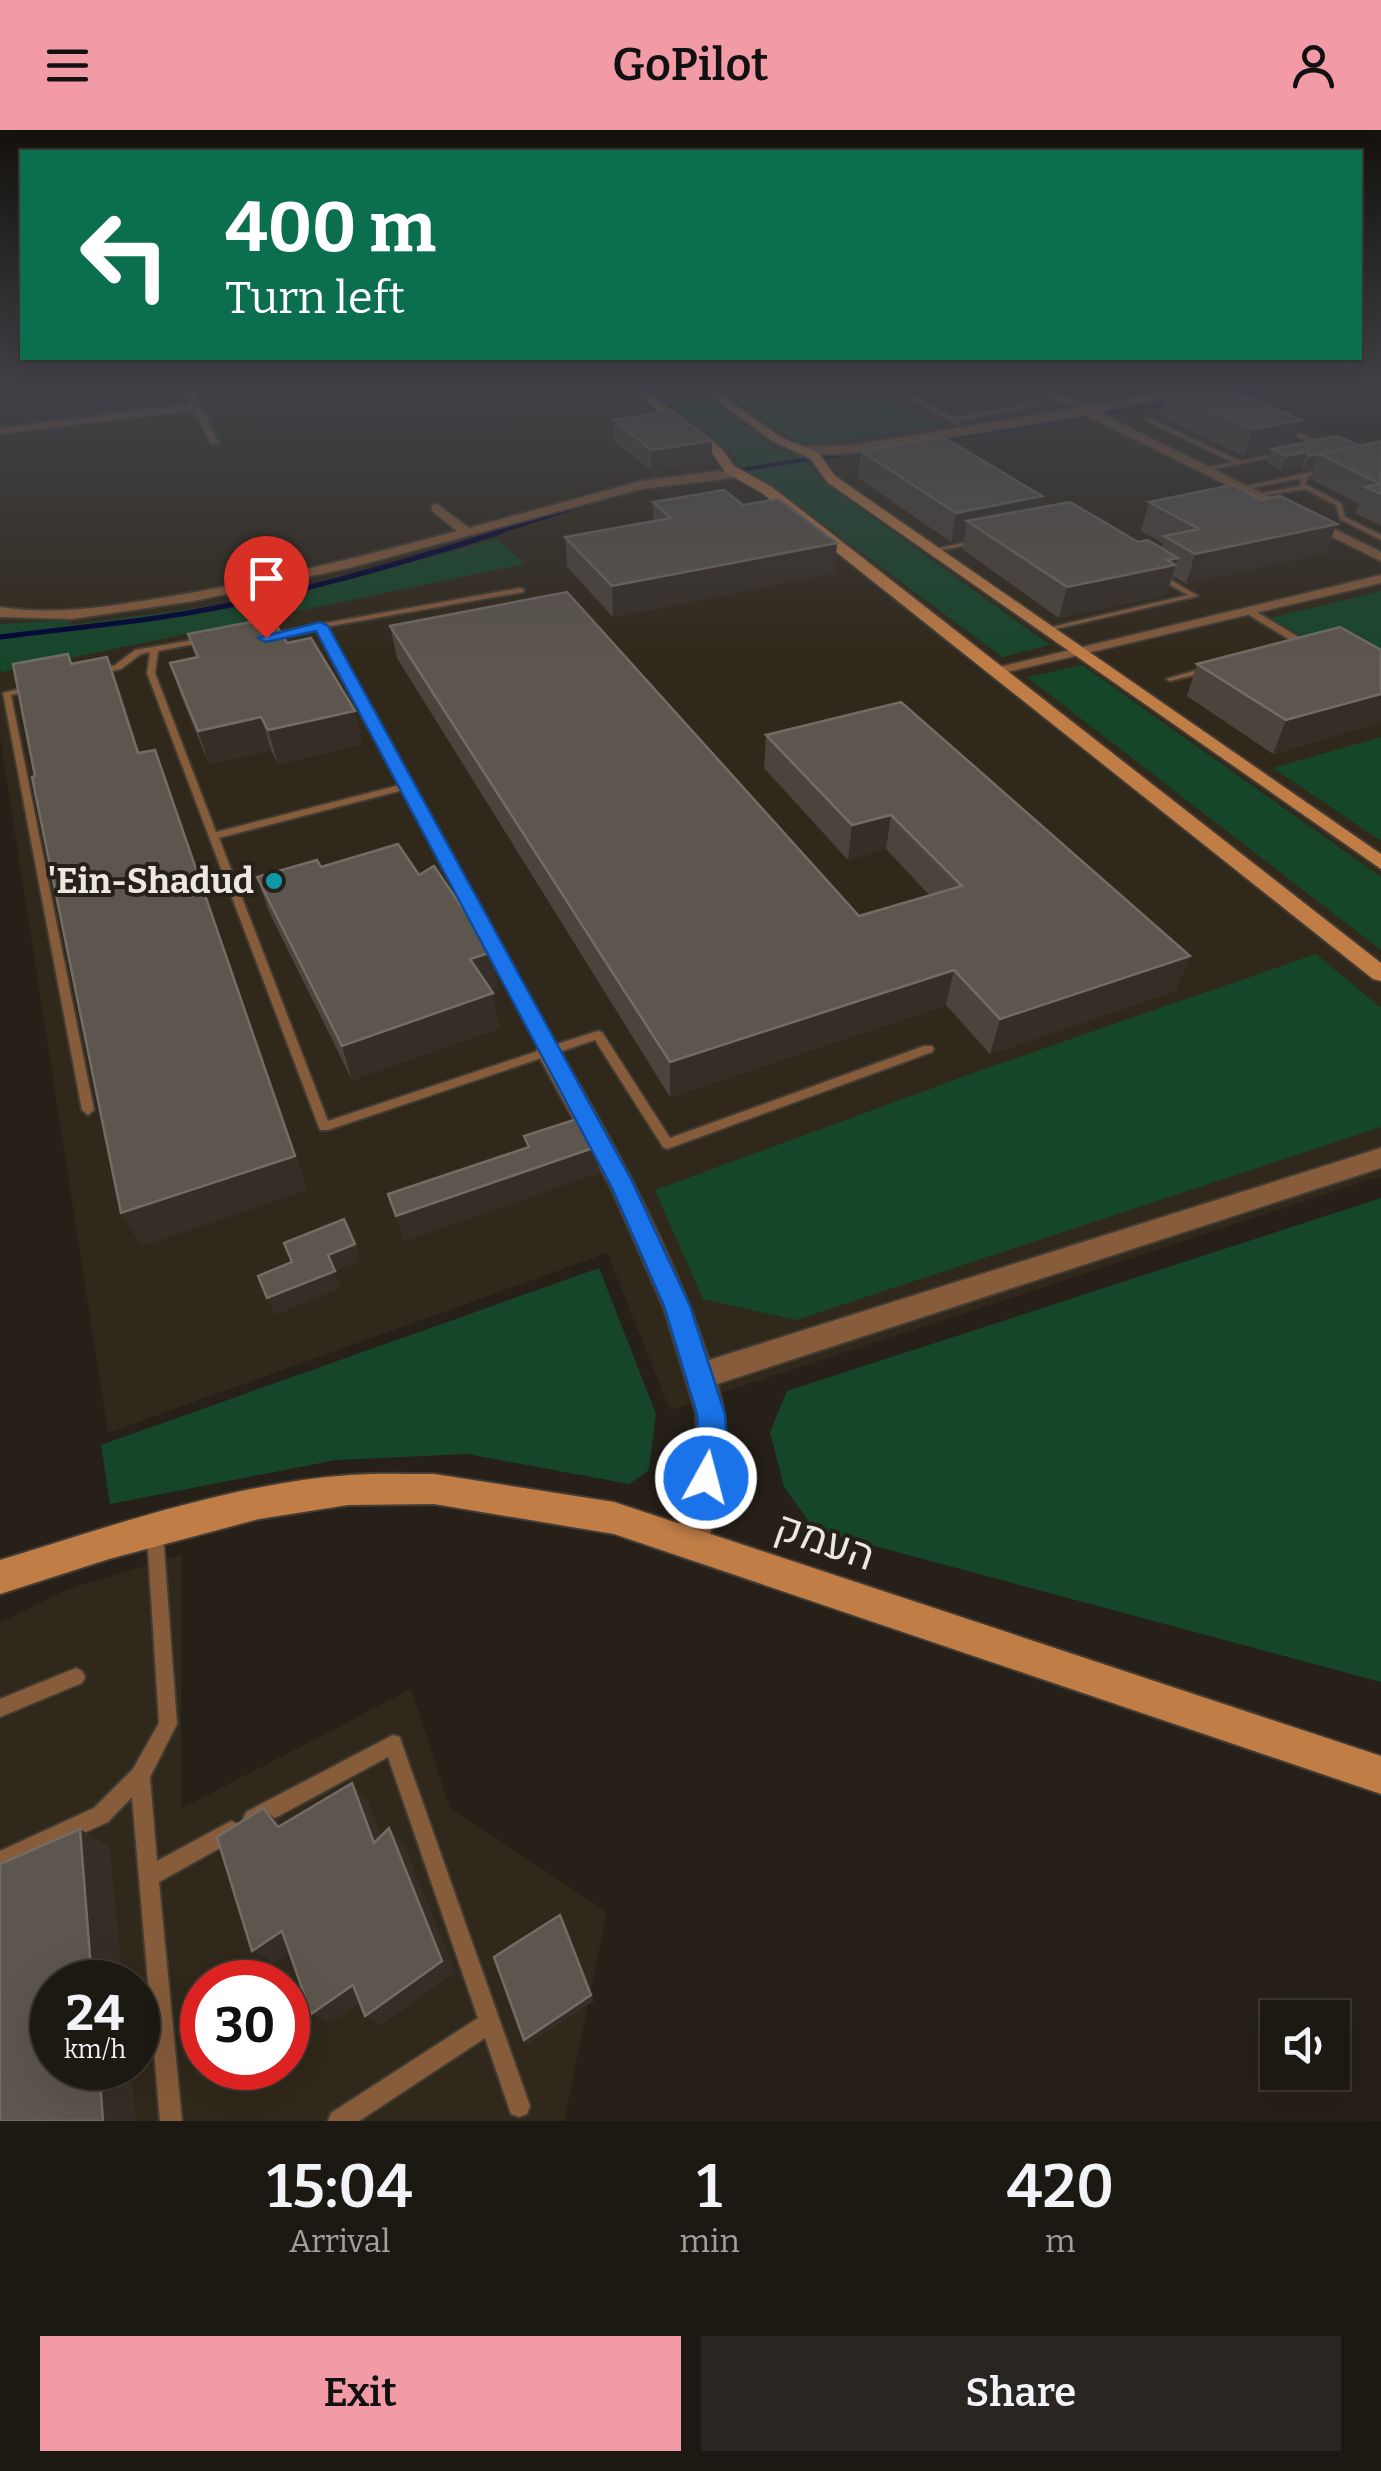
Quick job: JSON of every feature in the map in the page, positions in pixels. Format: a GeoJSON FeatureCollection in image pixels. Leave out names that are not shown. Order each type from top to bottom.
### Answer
{"type":"FeatureCollection","features":[{"type":"Feature","properties":{"kind":"street"},"geometry":{"type":"LineString","coordinates":[[0,612],[49,616],[192,597],[320,572],[621,490],[684,478]]}},
{"type":"Feature","properties":{"kind":"street"},"geometry":{"type":"LineString","coordinates":[[745,478],[767,490],[1381,974]]}},
{"type":"Feature","properties":{"kind":"street"},"geometry":{"type":"LineString","coordinates":[[830,478],[1381,863]]}},
{"type":"Feature","properties":{"kind":"street"},"geometry":{"type":"LineString","coordinates":[[1220,478],[1381,557]]}},
{"type":"Feature","properties":{"kind":"street"},"geometry":{"type":"LineString","coordinates":[[436,508],[467,533]]}},
{"type":"Feature","properties":{"kind":"street"},"geometry":{"type":"LineString","coordinates":[[996,670],[1381,579]]}},
{"type":"Feature","properties":{"kind":"street"},"geometry":{"type":"LineString","coordinates":[[548,1051],[624,1188],[677,1306],[711,1414],[713,1446],[691,1544]]}},
{"type":"Feature","properties":{"kind":"street"},"geometry":{"type":"LineString","coordinates":[[699,1376],[1381,1158]]}},
{"type":"Feature","properties":{"kind":"street","name":"העמק"},"geometry":{"type":"LineString","coordinates":[[0,1577],[109,1543],[259,1504],[348,1490],[434,1489],[614,1518],[1381,1775]]}},
{"type":"Feature","properties":{"kind":"street","name":"העמק"},"geometry":{"type":"LineString","coordinates":[[0,1590],[109,1543]]}},
{"type":"Feature","properties":{"kind":"lane"},"geometry":{"type":"LineString","coordinates":[[1241,488],[1291,478]]}},
{"type":"Feature","properties":{"kind":"lane"},"geometry":{"type":"LineString","coordinates":[[1303,478],[1305,487],[1339,504],[1340,515],[1348,522],[1381,538]]}},
{"type":"Feature","properties":{"kind":"lane"},"geometry":{"type":"LineString","coordinates":[[1256,495],[1305,487]]}},
{"type":"Feature","properties":{"kind":"lane"},"geometry":{"type":"LineString","coordinates":[[933,550],[986,540]]}},
{"type":"Feature","properties":{"kind":"lane"},"geometry":{"type":"LineString","coordinates":[[1046,629],[1194,596],[1148,569]]}},
{"type":"Feature","properties":{"kind":"lane"},"geometry":{"type":"LineString","coordinates":[[254,640],[520,590]]}},
{"type":"Feature","properties":{"kind":"lane"},"geometry":{"type":"LineString","coordinates":[[1248,610],[1306,644],[1289,648]]}},
{"type":"Feature","properties":{"kind":"lane"},"geometry":{"type":"LineString","coordinates":[[320,626],[548,1051]]}},
{"type":"Feature","properties":{"kind":"lane"},"geometry":{"type":"LineString","coordinates":[[81,676],[118,667],[138,652],[206,638],[222,641]]}},
{"type":"Feature","properties":{"kind":"lane"},"geometry":{"type":"LineString","coordinates":[[154,649],[151,672],[324,1128],[598,1034],[667,1144],[928,1049]]}},
{"type":"Feature","properties":{"kind":"lane"},"geometry":{"type":"LineString","coordinates":[[1170,679],[1221,666]]}},
{"type":"Feature","properties":{"kind":"lane"},"geometry":{"type":"LineString","coordinates":[[44,684],[7,693],[88,1110]]}},
{"type":"Feature","properties":{"kind":"lane"},"geometry":{"type":"LineString","coordinates":[[214,836],[406,786]]}},
{"type":"Feature","properties":{"kind":"lane"},"geometry":{"type":"LineString","coordinates":[[0,1862],[101,1815],[140,1776],[168,1724],[154,1531]]}},
{"type":"Feature","properties":{"kind":"lane"},"geometry":{"type":"LineString","coordinates":[[0,1708],[76,1677]]}},
{"type":"Feature","properties":{"kind":"lane"},"geometry":{"type":"LineString","coordinates":[[150,1876],[393,1744],[519,2106]]}},
{"type":"Feature","properties":{"kind":"lane"},"geometry":{"type":"LineString","coordinates":[[140,1776],[175,2119]]}},
{"type":"Feature","properties":{"kind":"lane"},"geometry":{"type":"LineString","coordinates":[[339,2121],[490,2022]]}},
{"type":"Feature","properties":{"kind":"shaded area"},"geometry":{"type":"Polygon","coordinates":[[[0,478],[1381,478],[1381,1176],[670,1410],[607,1253],[108,1433],[0,737],[0,478]]]}},
{"type":"Feature","properties":{"kind":"shaded area"},"geometry":{"type":"Polygon","coordinates":[[[181,1555],[181,1809],[411,1689],[450,1808],[607,1912],[564,2121],[0,2121],[0,1623],[69,1589],[181,1555]]]}},
{"type":"Feature","properties":{"kind":"green space"},"geometry":{"type":"Polygon","coordinates":[[[757,478],[818,478],[1050,645],[1002,657],[757,478]]]}},
{"type":"Feature","properties":{"kind":"green space"},"geometry":{"type":"Polygon","coordinates":[[[497,539],[525,564],[2,672],[0,668],[0,624],[70,620],[71,625],[290,595],[497,539]]]}},
{"type":"Feature","properties":{"kind":"green space"},"geometry":{"type":"Polygon","coordinates":[[[1381,591],[1381,680],[1270,618],[1381,591]]]}},
{"type":"Feature","properties":{"kind":"green space"},"geometry":{"type":"Polygon","coordinates":[[[1082,665],[1381,877],[1381,950],[1027,677],[1082,665]]]}},
{"type":"Feature","properties":{"kind":"green space"},"geometry":{"type":"Polygon","coordinates":[[[1381,737],[1381,841],[1273,768],[1381,737]]]}},
{"type":"Feature","properties":{"kind":"green space"},"geometry":{"type":"Polygon","coordinates":[[[1316,954],[1381,1008],[1381,1127],[796,1320],[703,1299],[655,1190],[984,1069],[1316,954]]]}},
{"type":"Feature","properties":{"kind":"green space"},"geometry":{"type":"Polygon","coordinates":[[[1381,1198],[1381,1682],[815,1530],[784,1487],[770,1432],[787,1391],[1381,1198]]]}},
{"type":"Feature","properties":{"kind":"green space"},"geometry":{"type":"Polygon","coordinates":[[[599,1268],[656,1414],[649,1470],[629,1484],[467,1454],[336,1460],[110,1504],[101,1445],[599,1268]]]}},
{"type":"Feature","properties":{"kind":"building"},"geometry":{"type":"Polygon","coordinates":[[[902,478],[1012,478],[1042,496],[956,513],[902,478]]]}},
{"type":"Feature","properties":{"kind":"building"},"geometry":{"type":"Polygon","coordinates":[[[1381,484],[1381,494],[1365,487],[1381,484]]]}},
{"type":"Feature","properties":{"kind":"building"},"geometry":{"type":"Polygon","coordinates":[[[1232,485],[1261,500],[1280,496],[1337,524],[1195,554],[1164,536],[1199,529],[1149,502],[1232,485]]]}},
{"type":"Feature","properties":{"kind":"building"},"geometry":{"type":"Polygon","coordinates":[[[724,490],[743,505],[778,499],[837,543],[612,586],[565,537],[671,518],[653,502],[724,490]]]}},
{"type":"Feature","properties":{"kind":"building"},"geometry":{"type":"Polygon","coordinates":[[[1070,502],[1138,542],[1148,540],[1178,558],[1167,560],[1175,565],[1067,587],[967,521],[1070,502]]]}},
{"type":"Feature","properties":{"kind":"building"},"geometry":{"type":"Polygon","coordinates":[[[567,592],[859,916],[962,886],[891,815],[852,825],[766,735],[901,702],[1190,956],[1000,1019],[954,970],[670,1062],[390,626],[567,592]]]}},
{"type":"Feature","properties":{"kind":"building"},"geometry":{"type":"Polygon","coordinates":[[[272,618],[287,643],[311,638],[355,711],[268,730],[261,717],[198,731],[170,663],[198,657],[188,634],[272,618]]]}},
{"type":"Feature","properties":{"kind":"building"},"geometry":{"type":"Polygon","coordinates":[[[1340,627],[1381,650],[1381,694],[1286,720],[1197,664],[1340,627]]]}},
{"type":"Feature","properties":{"kind":"building"},"geometry":{"type":"Polygon","coordinates":[[[68,654],[71,664],[107,657],[138,753],[155,750],[295,1156],[121,1213],[32,777],[35,776],[13,664],[68,654]]]}},
{"type":"Feature","properties":{"kind":"building"},"geometry":{"type":"Polygon","coordinates":[[[398,844],[419,875],[434,866],[492,952],[470,959],[493,993],[342,1046],[257,877],[317,860],[321,867],[398,844]]]}},
{"type":"Feature","properties":{"kind":"building"},"geometry":{"type":"Polygon","coordinates":[[[580,1118],[596,1147],[396,1216],[388,1194],[529,1147],[524,1136],[580,1118]]]}},
{"type":"Feature","properties":{"kind":"building"},"geometry":{"type":"Polygon","coordinates":[[[344,1219],[355,1244],[328,1255],[335,1271],[267,1298],[258,1276],[292,1262],[284,1243],[344,1219]]]}},
{"type":"Feature","properties":{"kind":"building"},"geometry":{"type":"Polygon","coordinates":[[[352,1783],[374,1843],[389,1828],[442,1961],[365,2016],[353,1985],[311,2014],[310,1960],[292,1960],[282,1931],[252,1951],[217,1837],[263,1808],[278,1827],[352,1783]]]}},
{"type":"Feature","properties":{"kind":"building"},"geometry":{"type":"Polygon","coordinates":[[[80,1829],[90,1960],[30,1960],[30,2090],[101,2090],[103,2121],[0,2121],[0,1864],[80,1829]]]}},
{"type":"Feature","properties":{"kind":"building"},"geometry":{"type":"Polygon","coordinates":[[[560,1915],[591,1995],[524,2040],[494,1957],[560,1915]]]}},
{"type":"Feature","properties":{"kind":"waterway"},"geometry":{"type":"LineString","coordinates":[[492,534],[589,503]]}},
{"type":"Feature","properties":{"kind":"waterway"},"geometry":{"type":"LineString","coordinates":[[0,637],[222,607],[382,568],[500,532]]}},
{"type":"Feature","properties":{"kind":"place","name":"'Ein-Shadud"},"geometry":{"type":"Point","coordinates":[274,881]}},
{"type":"Feature","properties":{"kind":"route"},"geometry":{"type":"LineString","coordinates":[[266,638],[320,626],[624,1188],[677,1306],[711,1414],[713,1446],[706,1478]]}}]}
